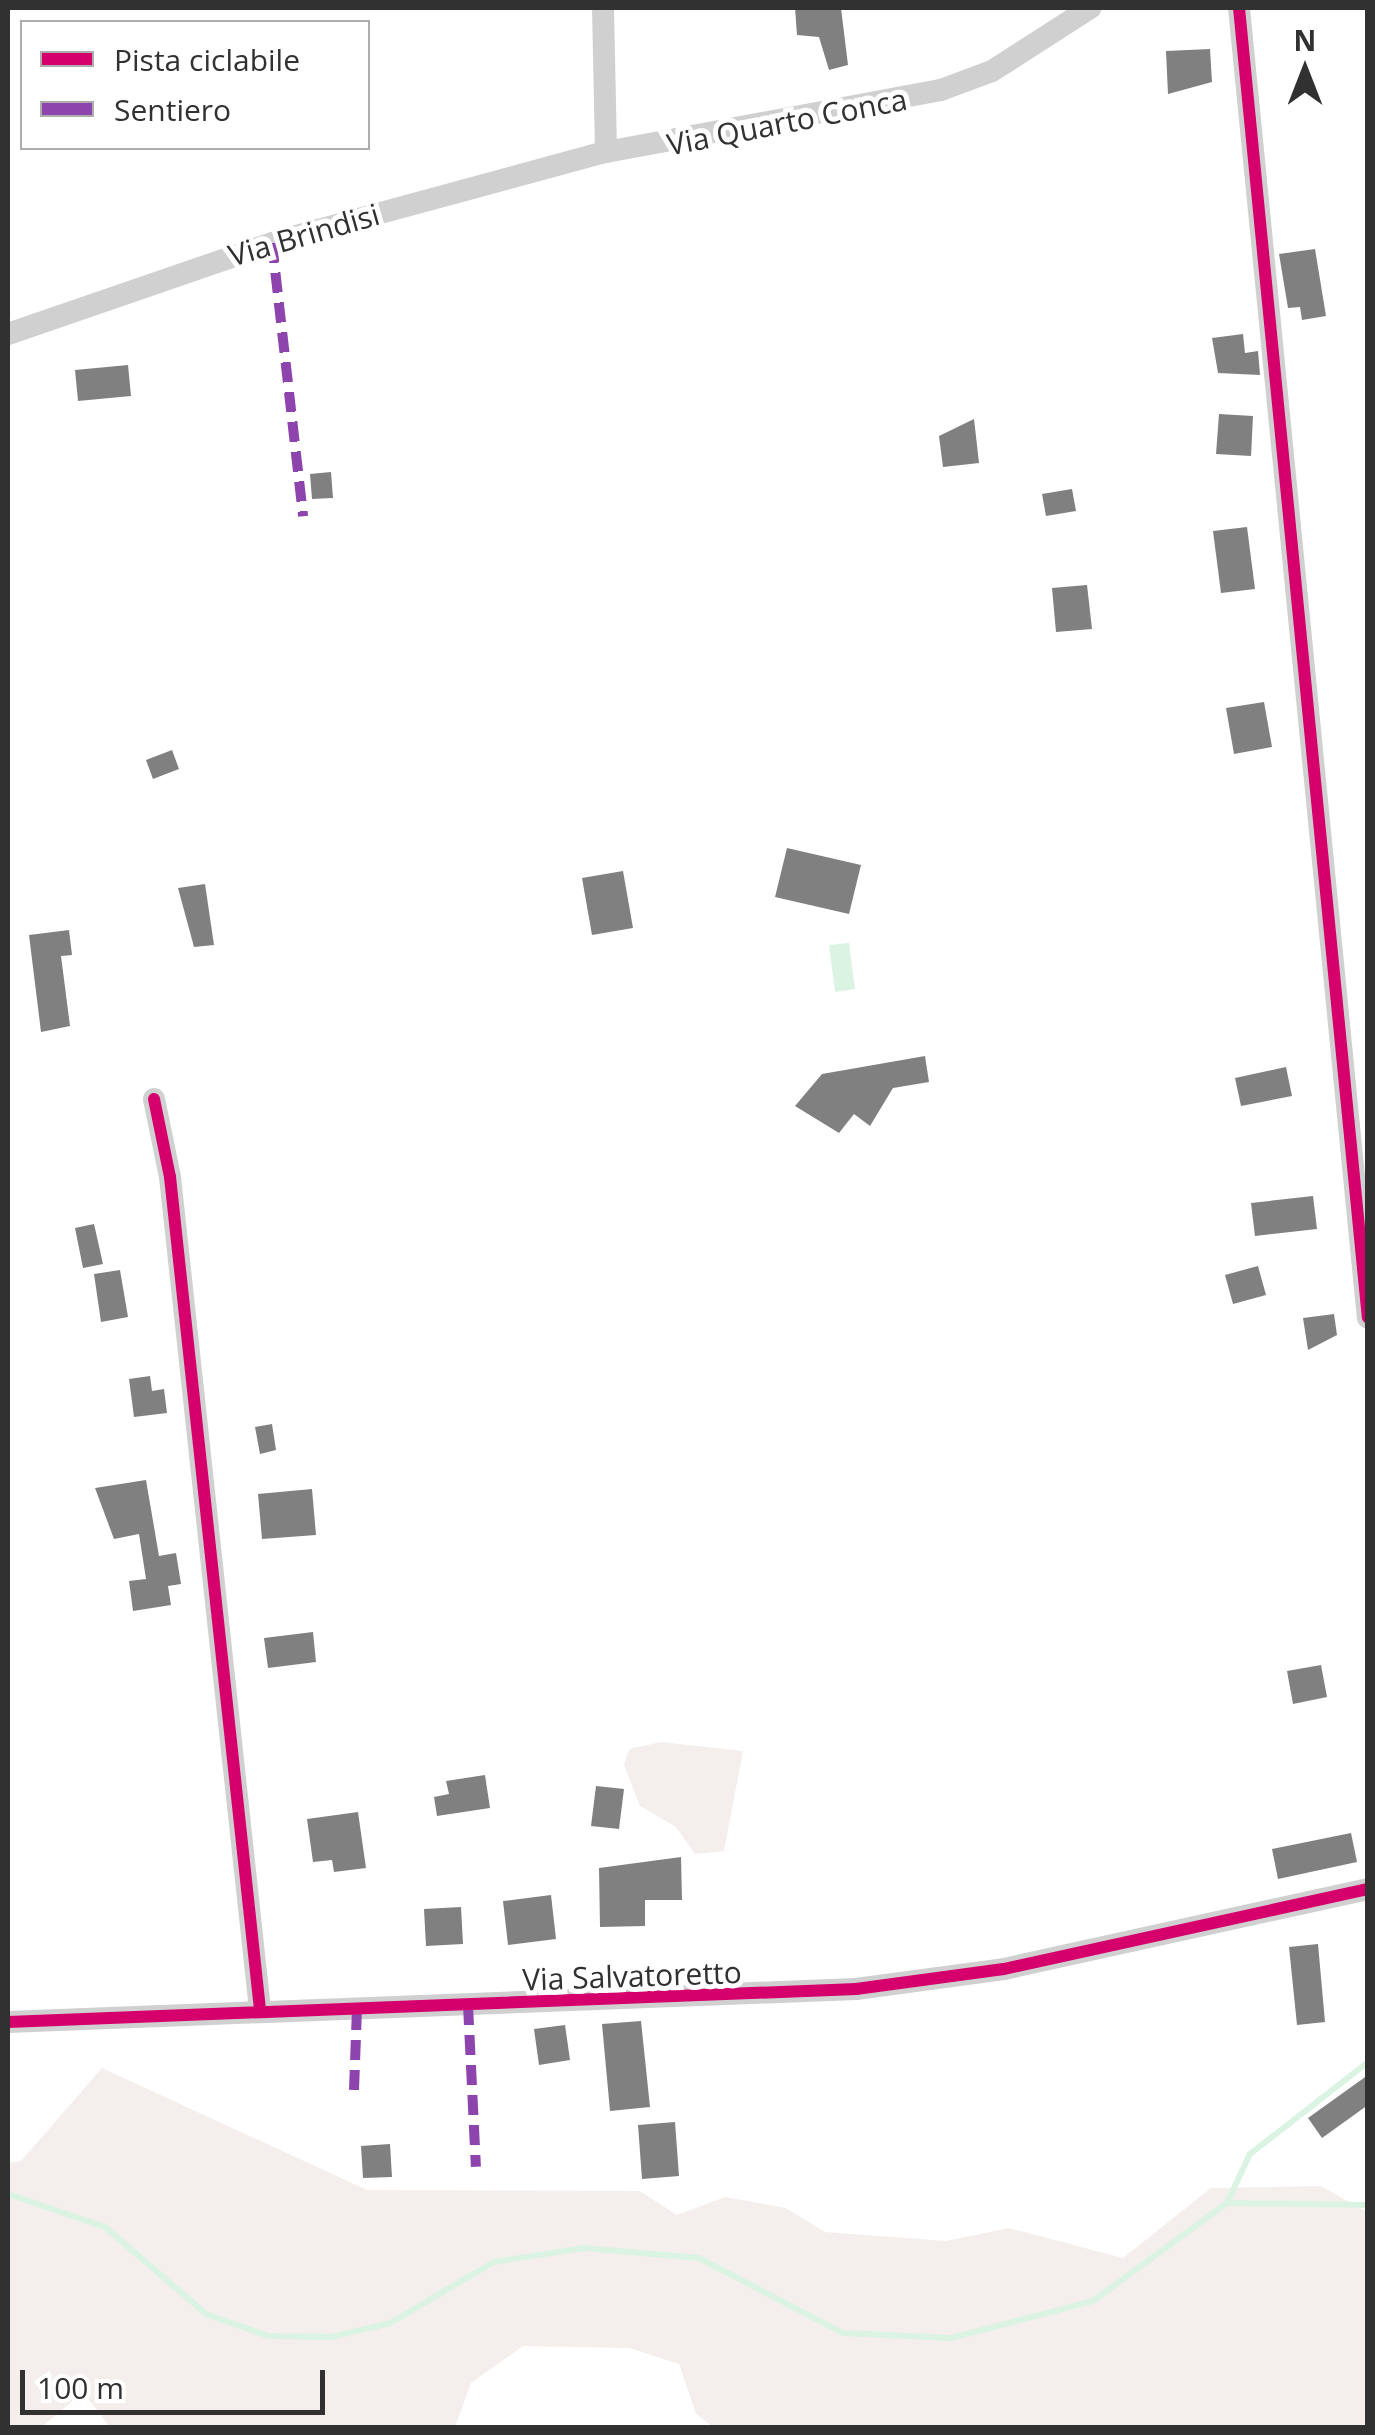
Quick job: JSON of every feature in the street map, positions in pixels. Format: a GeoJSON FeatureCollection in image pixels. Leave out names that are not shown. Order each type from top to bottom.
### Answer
{"type":"FeatureCollection","features":[{"type":"Feature","properties":{"kind":"street"},"geometry":{"type":"LineString","coordinates":[[603,8],[606,152]]}},
{"type":"Feature","properties":{"kind":"street","name":"Via Quarto Conca"},"geometry":{"type":"LineString","coordinates":[[606,152],[942,90],[992,71],[1090,8]]}},
{"type":"Feature","properties":{"kind":"street"},"geometry":{"type":"LineString","coordinates":[[1239,8],[1368,1318]]}},
{"type":"Feature","properties":{"kind":"street","name":"Via Brindisi"},"geometry":{"type":"LineString","coordinates":[[8,334],[272,243],[606,152]]}},
{"type":"Feature","properties":{"kind":"street"},"geometry":{"type":"LineString","coordinates":[[154,1099],[172,1196],[260,2010]]}},
{"type":"Feature","properties":{"kind":"street","name":"Via Salvatoretto"},"geometry":{"type":"LineString","coordinates":[[8,2022],[260,2010],[664,2002],[911,1983],[1368,1889]]}},
{"type":"Feature","properties":{"kind":"shaded area"},"geometry":{"type":"Polygon","coordinates":[[[849,943],[855,989],[835,992],[829,945],[849,943]]]}},
{"type":"Feature","properties":{"kind":"shaded area"},"geometry":{"type":"Polygon","coordinates":[[[661,1742],[743,1751],[724,1851],[695,1854],[676,1827],[640,1806],[624,1765],[629,1749],[661,1742]]]}},
{"type":"Feature","properties":{"kind":"shaded area"},"geometry":{"type":"Polygon","coordinates":[[[102,2068],[367,2190],[640,2191],[677,2215],[725,2197],[786,2208],[825,2232],[946,2241],[1009,2228],[1123,2258],[1211,2188],[1321,2186],[1367,2212],[1367,2427],[713,2427],[696,2414],[679,2364],[629,2348],[523,2346],[471,2383],[455,2427],[110,2427],[83,2392],[42,2427],[8,2427],[8,2163],[21,2161],[102,2068]]]}},
{"type":"Feature","properties":{"kind":"building"},"geometry":{"type":"Polygon","coordinates":[[[795,8],[841,8],[848,65],[829,70],[819,37],[797,35],[795,8]]]}},
{"type":"Feature","properties":{"kind":"building"},"geometry":{"type":"Polygon","coordinates":[[[1210,49],[1212,82],[1168,94],[1166,51],[1210,49]]]}},
{"type":"Feature","properties":{"kind":"building"},"geometry":{"type":"Polygon","coordinates":[[[1315,249],[1326,316],[1302,320],[1300,307],[1288,308],[1279,254],[1315,249]]]}},
{"type":"Feature","properties":{"kind":"building"},"geometry":{"type":"Polygon","coordinates":[[[1243,334],[1245,353],[1258,351],[1260,375],[1218,373],[1212,338],[1243,334]]]}},
{"type":"Feature","properties":{"kind":"building"},"geometry":{"type":"Polygon","coordinates":[[[128,365],[131,396],[78,401],[75,370],[128,365]]]}},
{"type":"Feature","properties":{"kind":"building"},"geometry":{"type":"Polygon","coordinates":[[[1219,414],[1253,416],[1251,456],[1216,454],[1219,414]]]}},
{"type":"Feature","properties":{"kind":"building"},"geometry":{"type":"Polygon","coordinates":[[[974,419],[979,463],[943,467],[939,436],[974,419]]]}},
{"type":"Feature","properties":{"kind":"building"},"geometry":{"type":"Polygon","coordinates":[[[331,472],[333,498],[312,499],[310,474],[331,472]]]}},
{"type":"Feature","properties":{"kind":"building"},"geometry":{"type":"Polygon","coordinates":[[[1072,489],[1076,511],[1046,516],[1042,494],[1072,489]]]}},
{"type":"Feature","properties":{"kind":"building"},"geometry":{"type":"Polygon","coordinates":[[[1247,527],[1255,589],[1221,593],[1213,531],[1247,527]]]}},
{"type":"Feature","properties":{"kind":"building"},"geometry":{"type":"Polygon","coordinates":[[[1087,585],[1092,629],[1056,632],[1052,588],[1087,585]]]}},
{"type":"Feature","properties":{"kind":"building"},"geometry":{"type":"Polygon","coordinates":[[[1264,702],[1272,747],[1234,754],[1226,708],[1264,702]]]}},
{"type":"Feature","properties":{"kind":"building"},"geometry":{"type":"Polygon","coordinates":[[[172,750],[179,769],[153,779],[146,760],[172,750]]]}},
{"type":"Feature","properties":{"kind":"building"},"geometry":{"type":"Polygon","coordinates":[[[787,848],[861,865],[849,914],[775,897],[787,848]]]}},
{"type":"Feature","properties":{"kind":"building"},"geometry":{"type":"Polygon","coordinates":[[[623,871],[633,928],[592,935],[582,878],[623,871]]]}},
{"type":"Feature","properties":{"kind":"building"},"geometry":{"type":"Polygon","coordinates":[[[205,884],[214,945],[194,947],[178,888],[205,884]]]}},
{"type":"Feature","properties":{"kind":"building"},"geometry":{"type":"Polygon","coordinates":[[[69,930],[72,955],[61,956],[70,1026],[41,1032],[29,935],[69,930]]]}},
{"type":"Feature","properties":{"kind":"building"},"geometry":{"type":"Polygon","coordinates":[[[925,1056],[929,1082],[893,1088],[870,1126],[854,1114],[839,1133],[795,1106],[822,1074],[925,1056]]]}},
{"type":"Feature","properties":{"kind":"building"},"geometry":{"type":"Polygon","coordinates":[[[1286,1067],[1292,1096],[1241,1106],[1235,1078],[1286,1067]]]}},
{"type":"Feature","properties":{"kind":"building"},"geometry":{"type":"Polygon","coordinates":[[[1313,1196],[1317,1229],[1255,1236],[1251,1203],[1313,1196]]]}},
{"type":"Feature","properties":{"kind":"building"},"geometry":{"type":"Polygon","coordinates":[[[94,1224],[103,1264],[83,1268],[75,1228],[94,1224]]]}},
{"type":"Feature","properties":{"kind":"building"},"geometry":{"type":"Polygon","coordinates":[[[1258,1266],[1266,1295],[1233,1304],[1225,1275],[1258,1266]]]}},
{"type":"Feature","properties":{"kind":"building"},"geometry":{"type":"Polygon","coordinates":[[[120,1270],[128,1317],[101,1322],[94,1274],[120,1270]]]}},
{"type":"Feature","properties":{"kind":"building"},"geometry":{"type":"Polygon","coordinates":[[[1334,1314],[1337,1335],[1308,1350],[1303,1318],[1334,1314]]]}},
{"type":"Feature","properties":{"kind":"building"},"geometry":{"type":"Polygon","coordinates":[[[150,1376],[152,1391],[164,1389],[167,1413],[134,1417],[129,1379],[150,1376]]]}},
{"type":"Feature","properties":{"kind":"building"},"geometry":{"type":"Polygon","coordinates":[[[272,1424],[276,1450],[260,1454],[255,1427],[272,1424]]]}},
{"type":"Feature","properties":{"kind":"building"},"geometry":{"type":"Polygon","coordinates":[[[146,1480],[159,1556],[176,1553],[181,1584],[168,1586],[171,1605],[133,1611],[129,1581],[146,1579],[139,1534],[114,1539],[95,1488],[146,1480]]]}},
{"type":"Feature","properties":{"kind":"building"},"geometry":{"type":"Polygon","coordinates":[[[312,1489],[316,1535],[262,1539],[258,1494],[312,1489]]]}},
{"type":"Feature","properties":{"kind":"building"},"geometry":{"type":"Polygon","coordinates":[[[313,1632],[316,1662],[268,1668],[264,1638],[313,1632]]]}},
{"type":"Feature","properties":{"kind":"building"},"geometry":{"type":"Polygon","coordinates":[[[1321,1665],[1327,1697],[1293,1704],[1287,1671],[1321,1665]]]}},
{"type":"Feature","properties":{"kind":"building"},"geometry":{"type":"Polygon","coordinates":[[[485,1775],[490,1808],[437,1816],[434,1797],[449,1794],[446,1781],[485,1775]]]}},
{"type":"Feature","properties":{"kind":"building"},"geometry":{"type":"Polygon","coordinates":[[[596,1786],[624,1789],[619,1829],[591,1826],[596,1786]]]}},
{"type":"Feature","properties":{"kind":"building"},"geometry":{"type":"Polygon","coordinates":[[[358,1812],[366,1868],[334,1872],[332,1860],[313,1862],[307,1819],[358,1812]]]}},
{"type":"Feature","properties":{"kind":"building"},"geometry":{"type":"Polygon","coordinates":[[[1351,1833],[1357,1862],[1278,1879],[1272,1849],[1351,1833]]]}},
{"type":"Feature","properties":{"kind":"building"},"geometry":{"type":"Polygon","coordinates":[[[681,1857],[682,1900],[645,1900],[645,1926],[600,1927],[599,1868],[681,1857]]]}},
{"type":"Feature","properties":{"kind":"building"},"geometry":{"type":"Polygon","coordinates":[[[551,1895],[556,1939],[508,1945],[503,1901],[551,1895]]]}},
{"type":"Feature","properties":{"kind":"building"},"geometry":{"type":"Polygon","coordinates":[[[461,1907],[463,1944],[426,1946],[424,1909],[461,1907]]]}},
{"type":"Feature","properties":{"kind":"building"},"geometry":{"type":"Polygon","coordinates":[[[1318,1944],[1325,2022],[1297,2025],[1289,1947],[1318,1944]]]}},
{"type":"Feature","properties":{"kind":"building"},"geometry":{"type":"Polygon","coordinates":[[[641,2021],[650,2107],[610,2111],[602,2024],[641,2021]]]}},
{"type":"Feature","properties":{"kind":"building"},"geometry":{"type":"Polygon","coordinates":[[[565,2025],[570,2060],[539,2065],[534,2029],[565,2025]]]}},
{"type":"Feature","properties":{"kind":"building"},"geometry":{"type":"Polygon","coordinates":[[[1368,2075],[1368,2105],[1322,2138],[1308,2118],[1368,2075]]]}},
{"type":"Feature","properties":{"kind":"building"},"geometry":{"type":"Polygon","coordinates":[[[675,2122],[679,2176],[642,2179],[638,2125],[675,2122]]]}},
{"type":"Feature","properties":{"kind":"building"},"geometry":{"type":"Polygon","coordinates":[[[390,2144],[392,2177],[363,2178],[361,2146],[390,2144]]]}},
{"type":"Feature","properties":{"kind":"waterway"},"geometry":{"type":"LineString","coordinates":[[1227,2203],[1250,2154],[1368,2062]]}},
{"type":"Feature","properties":{"kind":"waterway"},"geometry":{"type":"LineString","coordinates":[[8,2194],[105,2227],[206,2314],[268,2336],[331,2337],[390,2323],[494,2262],[584,2248],[699,2258],[843,2333],[951,2338],[1093,2301],[1227,2203],[1368,2205]]}},
{"type":"Feature","properties":{"kind":"marked path"},"geometry":{"type":"LineString","coordinates":[[272,243],[303,516]]}},
{"type":"Feature","properties":{"kind":"marked path"},"geometry":{"type":"LineString","coordinates":[[468,2005],[476,2167]]}},
{"type":"Feature","properties":{"kind":"marked path"},"geometry":{"type":"LineString","coordinates":[[354,2090],[357,2007]]}},
{"type":"Feature","properties":{"kind":"cycle path"},"geometry":{"type":"LineString","coordinates":[[1239,8],[1368,1318]]}},
{"type":"Feature","properties":{"kind":"cycle path"},"geometry":{"type":"LineString","coordinates":[[154,1099],[170,1177],[260,2010]]}},
{"type":"Feature","properties":{"kind":"cycle path"},"geometry":{"type":"LineString","coordinates":[[8,2022],[856,1989],[1004,1969],[1368,1889]]}}]}
